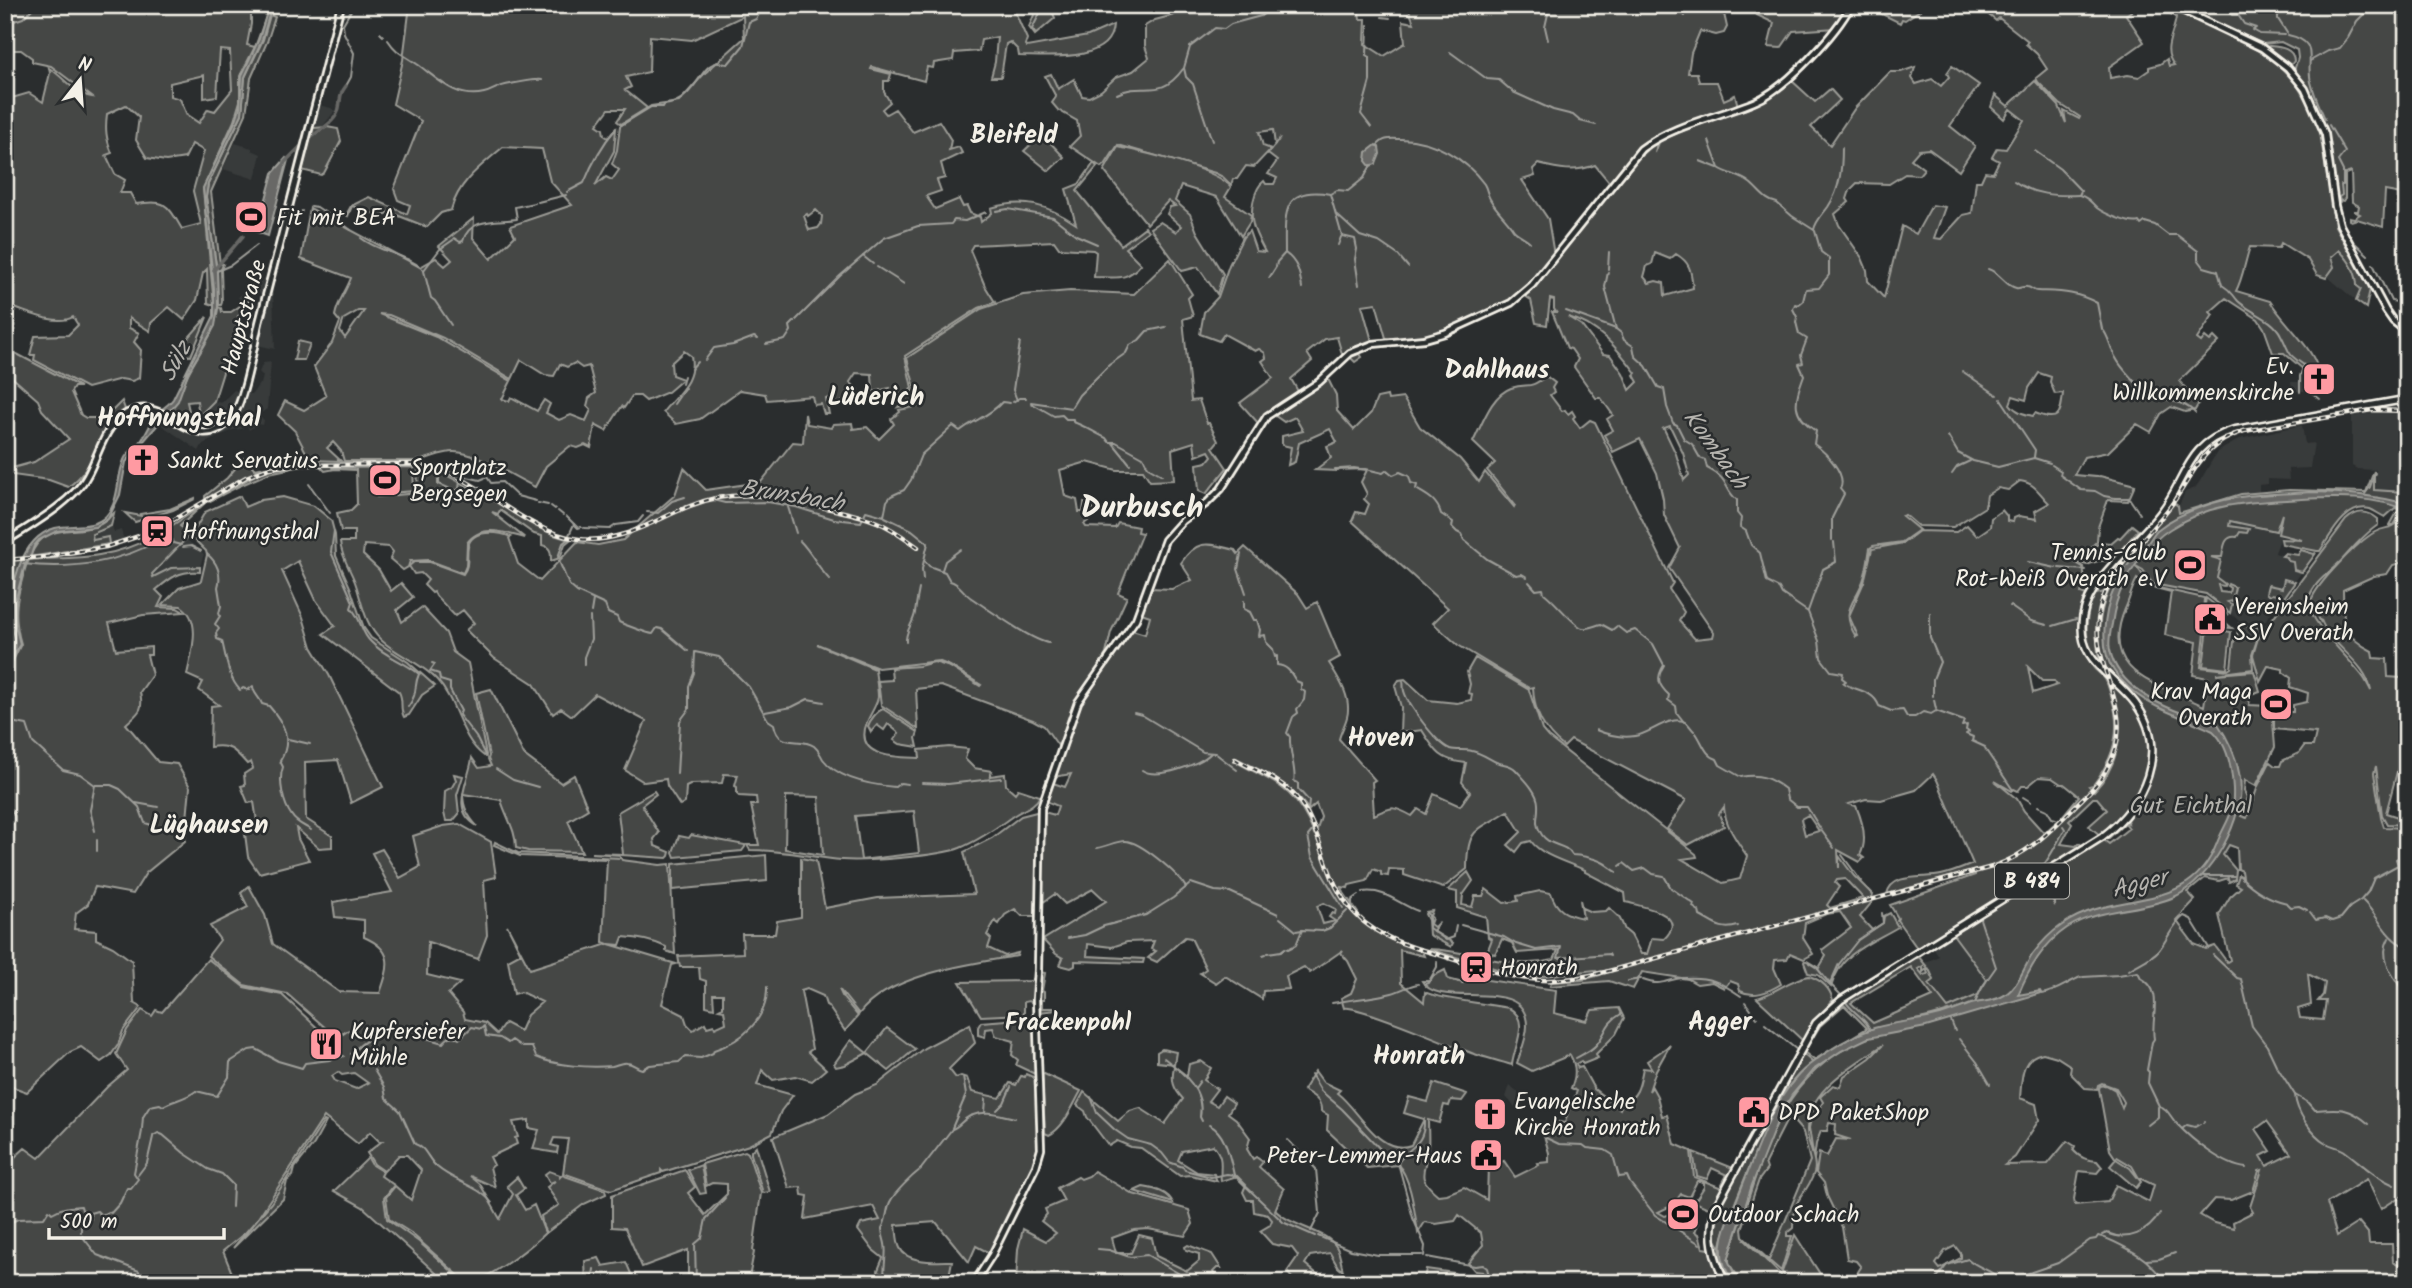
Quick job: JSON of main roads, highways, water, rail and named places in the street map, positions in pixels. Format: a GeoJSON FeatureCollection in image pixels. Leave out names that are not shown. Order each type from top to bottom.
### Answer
{"type":"FeatureCollection","features":[{"type":"Feature","properties":{"kind":"main road","name":"Hauptstraße"},"geometry":{"type":"LineString","coordinates":[[5,542],[79,488],[88,475],[104,436],[113,424],[134,410],[155,410],[189,429],[205,432],[221,427],[234,415],[257,336],[341,5]]}},
{"type":"Feature","properties":{"kind":"main road"},"geometry":{"type":"LineString","coordinates":[[974,1283],[992,1256],[1041,1152],[1043,1137],[1036,1016],[1039,824],[1044,794],[1078,702],[1136,619],[1167,537],[1221,489],[1267,416],[1323,380],[1350,354],[1373,344],[1424,339],[1445,333],[1507,305],[1532,285],[1641,149],[1665,135],[1764,98],[1782,85],[1837,30],[1851,5]]}},
{"type":"Feature","properties":{"kind":"main road"},"geometry":{"type":"LineString","coordinates":[[2171,5],[2256,44],[2280,61],[2297,78],[2311,99],[2323,126],[2334,201],[2342,231],[2391,318],[2407,332]]}},
{"type":"Feature","properties":{"kind":"main road","name":"B 484"},"geometry":{"type":"LineString","coordinates":[[1726,1283],[1716,1264],[1712,1247],[1711,1229],[1716,1206],[1816,1023],[1841,1000],[2099,838],[2127,815],[2141,794],[2149,772],[2151,755],[2146,725],[2133,700],[2096,666],[2083,636],[2083,615],[2094,589],[2161,512],[2188,461],[2216,436],[2241,428],[2407,400]]}},
{"type":"Feature","properties":{"kind":"waterway"},"geometry":{"type":"LineString","coordinates":[[5,24],[23,18],[36,5]]}},
{"type":"Feature","properties":{"kind":"waterway"},"geometry":{"type":"LineString","coordinates":[[346,86],[351,77],[354,53],[344,33],[343,24],[354,5]]}},
{"type":"Feature","properties":{"kind":"waterway"},"geometry":{"type":"LineString","coordinates":[[410,5],[420,5]]}},
{"type":"Feature","properties":{"kind":"waterway"},"geometry":{"type":"LineString","coordinates":[[620,126],[651,107],[663,107],[683,97],[710,66],[728,64],[743,46],[749,22],[756,19],[764,5]]}},
{"type":"Feature","properties":{"kind":"waterway"},"geometry":{"type":"LineString","coordinates":[[1035,33],[1032,29],[1044,5]]}},
{"type":"Feature","properties":{"kind":"waterway"},"geometry":{"type":"LineString","coordinates":[[1212,141],[1193,84],[1186,77],[1184,68],[1190,47],[1215,28],[1224,29],[1231,24],[1261,16],[1271,8],[1288,5]]}},
{"type":"Feature","properties":{"kind":"waterway"},"geometry":{"type":"LineString","coordinates":[[1548,40],[1545,27],[1550,5]]}},
{"type":"Feature","properties":{"kind":"waterway"},"geometry":{"type":"LineString","coordinates":[[1675,5],[1685,16]]}},
{"type":"Feature","properties":{"kind":"waterway"},"geometry":{"type":"LineString","coordinates":[[2217,5],[2233,15],[2238,15],[2244,24],[2256,28],[2253,30],[2260,34],[2285,35]]}},
{"type":"Feature","properties":{"kind":"waterway"},"geometry":{"type":"LineString","coordinates":[[2278,5],[2278,19],[2287,33]]}},
{"type":"Feature","properties":{"kind":"waterway"},"geometry":{"type":"LineString","coordinates":[[2310,61],[2340,48],[2357,21],[2380,5]]}},
{"type":"Feature","properties":{"kind":"waterway"},"geometry":{"type":"LineString","coordinates":[[1382,17],[1390,18]]}},
{"type":"Feature","properties":{"kind":"waterway"},"geometry":{"type":"LineString","coordinates":[[1368,25],[1370,81],[1361,114],[1371,127]]}},
{"type":"Feature","properties":{"kind":"waterway"},"geometry":{"type":"LineString","coordinates":[[380,33],[383,36]]}},
{"type":"Feature","properties":{"kind":"waterway"},"geometry":{"type":"LineString","coordinates":[[2288,35],[2305,42],[2308,47],[2311,82],[2325,119]]}},
{"type":"Feature","properties":{"kind":"waterway"},"geometry":{"type":"LineString","coordinates":[[388,40],[398,51],[456,91],[484,93],[508,84],[542,80]]}},
{"type":"Feature","properties":{"kind":"waterway"},"geometry":{"type":"LineString","coordinates":[[1450,52],[1487,79],[1499,80],[1513,92],[1553,110],[1573,115],[1580,121],[1596,125]]}},
{"type":"Feature","properties":{"kind":"waterway"},"geometry":{"type":"LineString","coordinates":[[1117,94],[1127,90],[1159,88],[1174,79],[1183,69]]}},
{"type":"Feature","properties":{"kind":"waterway"},"geometry":{"type":"LineString","coordinates":[[311,137],[338,113],[341,94],[346,86]]}},
{"type":"Feature","properties":{"kind":"waterway"},"geometry":{"type":"LineString","coordinates":[[2329,125],[2345,152],[2338,161],[2343,171],[2340,202]]}},
{"type":"Feature","properties":{"kind":"waterway"},"geometry":{"type":"LineString","coordinates":[[567,192],[584,183],[598,154],[616,128]]}},
{"type":"Feature","properties":{"kind":"waterway"},"geometry":{"type":"LineString","coordinates":[[1377,146],[1388,139],[1413,140],[1448,152],[1468,166],[1484,184],[1492,203],[1514,231],[1530,242]]}},
{"type":"Feature","properties":{"kind":"waterway"},"geometry":{"type":"LineString","coordinates":[[1709,141],[1719,168],[1747,181],[1766,198],[1814,230],[1838,186],[1842,148]]}},
{"type":"Feature","properties":{"kind":"waterway"},"geometry":{"type":"LineString","coordinates":[[285,162],[301,146]]}},
{"type":"Feature","properties":{"kind":"waterway"},"geometry":{"type":"LineString","coordinates":[[2035,151],[2060,169],[2081,191],[2079,195],[2087,198],[2097,208],[2141,225],[2145,222],[2155,225],[2168,235],[2177,235],[2198,251],[2198,259],[2204,267],[2218,271],[2222,285],[2243,305],[2272,324],[2291,355],[2304,365],[2300,376],[2300,392]]}},
{"type":"Feature","properties":{"kind":"waterway"},"geometry":{"type":"LineString","coordinates":[[1700,161],[1718,168]]}},
{"type":"Feature","properties":{"kind":"waterway"},"geometry":{"type":"LineString","coordinates":[[1269,278],[1285,253],[1286,216],[1294,199],[1314,192],[1330,194],[1337,190],[1348,191],[1364,178],[1371,165]]}},
{"type":"Feature","properties":{"kind":"waterway"},"geometry":{"type":"LineString","coordinates":[[2014,181],[2045,194],[2079,195]]}},
{"type":"Feature","properties":{"kind":"waterway"},"geometry":{"type":"LineString","coordinates":[[1330,194],[1342,236],[1355,239],[1359,285]]}},
{"type":"Feature","properties":{"kind":"waterway"},"geometry":{"type":"LineString","coordinates":[[538,202],[566,195]]}},
{"type":"Feature","properties":{"kind":"waterway"},"geometry":{"type":"LineString","coordinates":[[454,238],[463,241],[467,233],[478,224],[517,219],[515,207],[534,203]]}},
{"type":"Feature","properties":{"kind":"waterway"},"geometry":{"type":"LineString","coordinates":[[311,206],[341,223]]}},
{"type":"Feature","properties":{"kind":"waterway"},"geometry":{"type":"LineString","coordinates":[[996,211],[1008,209],[1053,217],[1076,235],[1097,244]]}},
{"type":"Feature","properties":{"kind":"waterway"},"geometry":{"type":"LineString","coordinates":[[290,221],[302,211]]}},
{"type":"Feature","properties":{"kind":"waterway"},"geometry":{"type":"LineString","coordinates":[[766,344],[785,340],[791,331],[790,326],[840,276],[884,238],[918,226],[951,224],[954,220],[965,221],[986,212]]}},
{"type":"Feature","properties":{"kind":"waterway"},"geometry":{"type":"LineString","coordinates":[[1337,215],[1360,236],[1379,242],[1398,255],[1408,267]]}},
{"type":"Feature","properties":{"kind":"waterway"},"geometry":{"type":"LineString","coordinates":[[343,224],[351,230]]}},
{"type":"Feature","properties":{"kind":"waterway"},"geometry":{"type":"LineString","coordinates":[[1815,231],[1821,252],[1829,258],[1829,275],[1819,288],[1806,289],[1803,301],[1795,304],[1793,309],[1799,334],[1807,339],[1801,355],[1803,363],[1799,364],[1804,375],[1797,407],[1802,419],[1816,431],[1814,444],[1829,458],[1841,477],[1840,489],[1844,494],[1832,518],[1832,540]]}},
{"type":"Feature","properties":{"kind":"waterway"},"geometry":{"type":"LineString","coordinates":[[214,270],[243,236]]}},
{"type":"Feature","properties":{"kind":"waterway"},"geometry":{"type":"LineString","coordinates":[[1338,245],[1341,237]]}},
{"type":"Feature","properties":{"kind":"waterway"},"geometry":{"type":"LineString","coordinates":[[361,238],[417,264],[424,270],[440,249],[453,240]]}},
{"type":"Feature","properties":{"kind":"waterway"},"geometry":{"type":"LineString","coordinates":[[2355,243],[2368,255]]}},
{"type":"Feature","properties":{"kind":"waterway"},"geometry":{"type":"LineString","coordinates":[[217,271],[231,265],[257,245]]}},
{"type":"Feature","properties":{"kind":"waterway","name":"Kombach"},"geometry":{"type":"LineString","coordinates":[[1608,269],[1609,252]]}},
{"type":"Feature","properties":{"kind":"waterway"},"geometry":{"type":"LineString","coordinates":[[1285,253],[1296,264],[1302,288]]}},
{"type":"Feature","properties":{"kind":"waterway"},"geometry":{"type":"LineString","coordinates":[[863,256],[873,264]]}},
{"type":"Feature","properties":{"kind":"waterway"},"geometry":{"type":"LineString","coordinates":[[2373,264],[2391,301],[2398,302]]}},
{"type":"Feature","properties":{"kind":"waterway"},"geometry":{"type":"LineString","coordinates":[[877,267],[904,284]]}},
{"type":"Feature","properties":{"kind":"waterway"},"geometry":{"type":"LineString","coordinates":[[1988,269],[2016,288],[2067,293],[2097,303],[2102,329],[2127,374],[2147,393],[2182,404],[2195,413]]}},
{"type":"Feature","properties":{"kind":"waterway"},"geometry":{"type":"LineString","coordinates":[[424,271],[431,298],[451,325]]}},
{"type":"Feature","properties":{"kind":"waterway","name":"Kombach"},"geometry":{"type":"LineString","coordinates":[[1608,272],[1605,287],[1616,329],[1624,340],[1633,346],[1635,356],[1646,366],[1658,387],[1664,389],[1673,423],[1677,425],[1684,439],[1692,444],[1700,458],[1705,460],[1707,468],[1720,476],[1737,500],[1740,527],[1746,531],[1751,545],[1760,553],[1767,582],[1779,588],[1782,594],[1808,612],[1819,641],[1821,658],[1831,671],[1843,673],[1842,678],[1846,681],[1843,683],[1868,694],[1879,706],[1891,711],[1903,710],[1907,717],[1936,711],[1964,721],[1962,726],[1967,725],[1966,730],[1969,732],[1966,734],[1973,737],[1972,741],[1985,747]]}},
{"type":"Feature","properties":{"kind":"waterway","name":"Kombach"},"geometry":{"type":"LineString","coordinates":[[1566,311],[1616,329]]}},
{"type":"Feature","properties":{"kind":"waterway","name":"Brunsbach"},"geometry":{"type":"LineString","coordinates":[[1031,402],[1071,408],[1079,395],[1109,365],[1126,353],[1130,345],[1147,331],[1166,327]]}},
{"type":"Feature","properties":{"kind":"waterway"},"geometry":{"type":"LineString","coordinates":[[705,360],[714,348],[733,345],[754,337],[758,339]]}},
{"type":"Feature","properties":{"kind":"waterway"},"geometry":{"type":"LineString","coordinates":[[1017,400],[1013,390],[1020,342]]}},
{"type":"Feature","properties":{"kind":"waterway"},"geometry":{"type":"LineString","coordinates":[[691,369],[697,362]]}},
{"type":"Feature","properties":{"kind":"waterway"},"geometry":{"type":"LineString","coordinates":[[1962,371],[1997,395]]}},
{"type":"Feature","properties":{"kind":"waterway"},"geometry":{"type":"LineString","coordinates":[[682,384],[684,376]]}},
{"type":"Feature","properties":{"kind":"waterway"},"geometry":{"type":"LineString","coordinates":[[674,404],[685,388]]}},
{"type":"Feature","properties":{"kind":"waterway"},"geometry":{"type":"LineString","coordinates":[[2312,393],[2320,399]]}},
{"type":"Feature","properties":{"kind":"waterway","name":"Brunsbach"},"geometry":{"type":"LineString","coordinates":[[1013,402],[1026,398]]}},
{"type":"Feature","properties":{"kind":"waterway"},"geometry":{"type":"LineString","coordinates":[[2001,399],[2035,450],[2034,457]]}},
{"type":"Feature","properties":{"kind":"waterway","name":"Brunsbach"},"geometry":{"type":"LineString","coordinates":[[713,500],[725,503],[768,502],[796,507],[834,519],[861,522],[866,511],[884,516],[887,501],[904,490],[921,455],[953,426],[960,431],[1002,402],[1010,403]]}},
{"type":"Feature","properties":{"kind":"waterway"},"geometry":{"type":"LineString","coordinates":[[1031,403],[1054,416],[1062,415],[1066,419],[1073,419],[1073,422],[1109,442],[1116,442],[1143,457],[1148,467],[1162,475]]}},
{"type":"Feature","properties":{"kind":"waterway"},"geometry":{"type":"LineString","coordinates":[[178,414],[186,416]]}},
{"type":"Feature","properties":{"kind":"waterway"},"geometry":{"type":"LineString","coordinates":[[190,418],[197,418]]}},
{"type":"Feature","properties":{"kind":"waterway"},"geometry":{"type":"LineString","coordinates":[[1948,436],[1958,453],[1973,461],[1998,467],[2034,458],[2050,463]]}},
{"type":"Feature","properties":{"kind":"waterway"},"geometry":{"type":"LineString","coordinates":[[1113,443],[1130,464]]}},
{"type":"Feature","properties":{"kind":"waterway"},"geometry":{"type":"LineString","coordinates":[[1952,474],[1957,467],[1970,461]]}},
{"type":"Feature","properties":{"kind":"waterway"},"geometry":{"type":"LineString","coordinates":[[2052,465],[2061,471],[2060,475],[2081,490],[2095,491],[2115,498],[2129,498],[2140,514]]}},
{"type":"Feature","properties":{"kind":"waterway"},"geometry":{"type":"LineString","coordinates":[[332,468],[414,467],[439,472],[439,484],[455,491],[459,489],[460,480]]}},
{"type":"Feature","properties":{"kind":"waterway"},"geometry":{"type":"LineString","coordinates":[[1335,470],[1366,469],[1383,473],[1387,470],[1393,475],[1400,472],[1409,476],[1411,483],[1417,485],[1416,489],[1432,499],[1441,514],[1453,522],[1452,527],[1464,540],[1487,559],[1516,575],[1527,577]]}},
{"type":"Feature","properties":{"kind":"waterway"},"geometry":{"type":"LineString","coordinates":[[2365,494],[2375,473]]}},
{"type":"Feature","properties":{"kind":"waterway"},"geometry":{"type":"LineString","coordinates":[[461,478],[463,476],[480,480],[487,477],[491,483],[502,482],[517,496],[536,501]]}},
{"type":"Feature","properties":{"kind":"waterway"},"geometry":{"type":"LineString","coordinates":[[309,484],[330,513]]}},
{"type":"Feature","properties":{"kind":"waterway"},"geometry":{"type":"LineString","coordinates":[[647,512],[658,513],[672,501],[685,497]]}},
{"type":"Feature","properties":{"kind":"waterway"},"geometry":{"type":"LineString","coordinates":[[538,503],[548,505]]}},
{"type":"Feature","properties":{"kind":"waterway"},"geometry":{"type":"LineString","coordinates":[[551,506],[555,509]]}},
{"type":"Feature","properties":{"kind":"waterway"},"geometry":{"type":"LineString","coordinates":[[788,507],[796,533]]}},
{"type":"Feature","properties":{"kind":"waterway"},"geometry":{"type":"LineString","coordinates":[[558,511],[563,515]]}},
{"type":"Feature","properties":{"kind":"waterway","name":"Brunsbach"},"geometry":{"type":"LineString","coordinates":[[566,516],[578,528],[581,527]]}},
{"type":"Feature","properties":{"kind":"waterway"},"geometry":{"type":"LineString","coordinates":[[584,528],[610,529],[616,525],[638,522],[643,516]]}},
{"type":"Feature","properties":{"kind":"waterway"},"geometry":{"type":"LineString","coordinates":[[885,517],[912,530],[928,543],[922,569],[923,579]]}},
{"type":"Feature","properties":{"kind":"waterway","name":"Brunsbach"},"geometry":{"type":"LineString","coordinates":[[569,535],[574,524]]}},
{"type":"Feature","properties":{"kind":"waterway"},"geometry":{"type":"LineString","coordinates":[[334,531],[331,552],[353,602],[351,608],[365,634],[382,652],[419,674],[414,697],[408,707]]}},
{"type":"Feature","properties":{"kind":"waterway"},"geometry":{"type":"LineString","coordinates":[[23,564],[59,566],[95,563],[147,547],[163,538],[171,538],[173,543],[181,545]]}},
{"type":"Feature","properties":{"kind":"waterway","name":"Brunsbach"},"geometry":{"type":"LineString","coordinates":[[558,557],[563,543],[568,539]]}},
{"type":"Feature","properties":{"kind":"waterway"},"geometry":{"type":"LineString","coordinates":[[800,541],[830,580]]}},
{"type":"Feature","properties":{"kind":"waterway"},"geometry":{"type":"LineString","coordinates":[[1808,611],[1823,569],[1836,562],[1834,542]]}},
{"type":"Feature","properties":{"kind":"waterway"},"geometry":{"type":"LineString","coordinates":[[183,547],[191,546],[201,551]]}},
{"type":"Feature","properties":{"kind":"waterway"},"geometry":{"type":"LineString","coordinates":[[942,570],[945,561],[961,549]]}},
{"type":"Feature","properties":{"kind":"waterway"},"geometry":{"type":"LineString","coordinates":[[207,554],[214,561],[219,573],[221,606],[220,616],[215,624],[219,629],[216,633],[217,639],[222,641],[228,667],[236,685],[240,690],[248,690],[253,686],[262,704],[269,706],[282,725],[286,739],[280,761],[283,767],[281,785],[284,799],[294,818],[311,830]]}},
{"type":"Feature","properties":{"kind":"waterway"},"geometry":{"type":"LineString","coordinates":[[1241,554],[1238,569],[1246,593]]}},
{"type":"Feature","properties":{"kind":"waterway","name":"Brunsbach"},"geometry":{"type":"LineString","coordinates":[[559,561],[569,585],[577,592],[605,605],[608,613],[617,617],[619,622],[653,634],[657,628],[662,629],[688,651]]}},
{"type":"Feature","properties":{"kind":"waterway"},"geometry":{"type":"LineString","coordinates":[[925,561],[929,566],[945,572],[950,581],[998,616],[1032,637],[1049,643]]}},
{"type":"Feature","properties":{"kind":"waterway"},"geometry":{"type":"LineString","coordinates":[[2028,562],[2056,568]]}},
{"type":"Feature","properties":{"kind":"waterway"},"geometry":{"type":"LineString","coordinates":[[2059,568],[2085,570]]}},
{"type":"Feature","properties":{"kind":"waterway"},"geometry":{"type":"LineString","coordinates":[[1529,582],[1536,590],[1543,589],[1579,627],[1601,624],[1612,630],[1617,626],[1626,633],[1635,630],[1653,644],[1664,665],[1659,678],[1660,685],[1669,695],[1668,700],[1676,706],[1677,713],[1684,722]]}},
{"type":"Feature","properties":{"kind":"waterway"},"geometry":{"type":"LineString","coordinates":[[906,642],[919,589]]}},
{"type":"Feature","properties":{"kind":"waterway"},"geometry":{"type":"LineString","coordinates":[[591,612],[593,600]]}},
{"type":"Feature","properties":{"kind":"waterway"},"geometry":{"type":"LineString","coordinates":[[1244,601],[1244,609],[1257,620],[1259,636],[1265,635],[1266,642],[1273,649],[1275,657],[1277,656],[1277,665],[1289,670],[1305,692],[1304,700],[1294,716]]}},
{"type":"Feature","properties":{"kind":"waterway"},"geometry":{"type":"LineString","coordinates":[[2010,606],[2031,621],[2047,625]]}},
{"type":"Feature","properties":{"kind":"waterway"},"geometry":{"type":"LineString","coordinates":[[1930,613],[1930,638],[1940,662],[1933,679],[1933,696]]}},
{"type":"Feature","properties":{"kind":"waterway"},"geometry":{"type":"LineString","coordinates":[[584,665],[591,639],[590,617]]}},
{"type":"Feature","properties":{"kind":"waterway"},"geometry":{"type":"LineString","coordinates":[[2053,626],[2076,619]]}},
{"type":"Feature","properties":{"kind":"waterway","name":"Brunsbach"},"geometry":{"type":"LineString","coordinates":[[677,774],[680,721],[689,709],[689,686],[694,673],[695,652],[719,657],[749,687],[780,737],[814,746],[829,766],[856,780],[895,787],[900,783],[908,784]]}},
{"type":"Feature","properties":{"kind":"waterway"},"geometry":{"type":"LineString","coordinates":[[432,663],[435,664],[430,671],[439,674],[440,680],[450,683],[450,690],[461,711],[459,715],[476,737],[486,757]]}},
{"type":"Feature","properties":{"kind":"waterway"},"geometry":{"type":"LineString","coordinates":[[1403,681],[1404,691],[1411,705],[1430,732],[1444,745],[1453,750],[1475,752],[1514,768],[1533,790],[1537,799],[1537,823],[1545,839],[1565,848],[1572,855],[1599,861],[1617,872]]}},
{"type":"Feature","properties":{"kind":"waterway"},"geometry":{"type":"LineString","coordinates":[[765,712],[792,707],[808,699],[824,702]]}},
{"type":"Feature","properties":{"kind":"waterway"},"geometry":{"type":"LineString","coordinates":[[1934,700],[1936,709]]}},
{"type":"Feature","properties":{"kind":"waterway"},"geometry":{"type":"LineString","coordinates":[[1134,713],[1142,715],[1203,752],[1215,753],[1237,770]]}},
{"type":"Feature","properties":{"kind":"waterway"},"geometry":{"type":"LineString","coordinates":[[1290,737],[1287,733],[1293,717]]}},
{"type":"Feature","properties":{"kind":"waterway"},"geometry":{"type":"LineString","coordinates":[[5,721],[27,725],[33,743],[63,770],[80,774],[95,785],[111,785],[120,789],[139,807],[145,823],[155,826],[157,832]]}},
{"type":"Feature","properties":{"kind":"waterway"},"geometry":{"type":"LineString","coordinates":[[1596,730],[1615,736],[1635,736],[1668,722],[1681,721],[1694,731]]}},
{"type":"Feature","properties":{"kind":"waterway"},"geometry":{"type":"LineString","coordinates":[[1696,733],[1707,752],[1717,759],[1720,765],[1741,777],[1759,776],[1780,785],[1785,789],[1787,799],[1797,807],[1807,807],[1820,828]]}},
{"type":"Feature","properties":{"kind":"waterway"},"geometry":{"type":"LineString","coordinates":[[1290,738],[1294,781],[1309,801],[1308,811],[1315,828]]}},
{"type":"Feature","properties":{"kind":"waterway"},"geometry":{"type":"LineString","coordinates":[[288,739],[310,744]]}},
{"type":"Feature","properties":{"kind":"waterway","name":"Kombach"},"geometry":{"type":"LineString","coordinates":[[1985,749],[2013,790]]}},
{"type":"Feature","properties":{"kind":"waterway"},"geometry":{"type":"LineString","coordinates":[[1142,770],[1149,773],[1178,770],[1211,753]]}},
{"type":"Feature","properties":{"kind":"waterway"},"geometry":{"type":"LineString","coordinates":[[496,769],[513,780],[538,787]]}},
{"type":"Feature","properties":{"kind":"waterway","name":"Brunsbach"},"geometry":{"type":"LineString","coordinates":[[922,783],[948,784],[1001,778]]}},
{"type":"Feature","properties":{"kind":"waterway"},"geometry":{"type":"LineString","coordinates":[[95,785],[90,810],[95,831]]}},
{"type":"Feature","properties":{"kind":"waterway","name":"Kombach"},"geometry":{"type":"LineString","coordinates":[[2023,797],[2031,802]]}},
{"type":"Feature","properties":{"kind":"waterway"},"geometry":{"type":"LineString","coordinates":[[136,803],[158,807]]}},
{"type":"Feature","properties":{"kind":"waterway","name":"Kombach"},"geometry":{"type":"LineString","coordinates":[[2038,806],[2056,819]]}},
{"type":"Feature","properties":{"kind":"waterway","name":"Kombach"},"geometry":{"type":"LineString","coordinates":[[2027,881],[2049,857],[2065,829],[2063,826]]}},
{"type":"Feature","properties":{"kind":"waterway"},"geometry":{"type":"LineString","coordinates":[[1313,830],[1308,836],[1312,857],[1343,908]]}},
{"type":"Feature","properties":{"kind":"waterway"},"geometry":{"type":"LineString","coordinates":[[1821,830],[1834,848]]}},
{"type":"Feature","properties":{"kind":"waterway"},"geometry":{"type":"LineString","coordinates":[[97,840],[97,851]]}},
{"type":"Feature","properties":{"kind":"waterway"},"geometry":{"type":"LineString","coordinates":[[1097,848],[1122,841],[1132,842],[1158,859],[1186,888]]}},
{"type":"Feature","properties":{"kind":"waterway"},"geometry":{"type":"LineString","coordinates":[[2310,912],[2316,920],[2325,918],[2332,921],[2341,918],[2368,892],[2374,878],[2398,865],[2396,859],[2407,854]]}},
{"type":"Feature","properties":{"kind":"waterway"},"geometry":{"type":"LineString","coordinates":[[1842,855],[1861,881]]}},
{"type":"Feature","properties":{"kind":"waterway"},"geometry":{"type":"LineString","coordinates":[[1620,866],[1624,863],[1634,871],[1645,868],[1653,874],[1664,876],[1671,888],[1694,904],[1693,907],[1699,911],[1700,916],[1722,927],[1738,926]]}},
{"type":"Feature","properties":{"kind":"waterway"},"geometry":{"type":"LineString","coordinates":[[2203,876],[2234,876]]}},
{"type":"Feature","properties":{"kind":"waterway"},"geometry":{"type":"LineString","coordinates":[[2241,877],[2268,897],[2291,907],[2299,906],[2307,910]]}},
{"type":"Feature","properties":{"kind":"waterway"},"geometry":{"type":"LineString","coordinates":[[1191,883],[1215,891],[1230,892],[1278,914]]}},
{"type":"Feature","properties":{"kind":"waterway"},"geometry":{"type":"LineString","coordinates":[[1068,938],[1146,915],[1189,885]]}},
{"type":"Feature","properties":{"kind":"waterway"},"geometry":{"type":"LineString","coordinates":[[1869,890],[1872,893]]}},
{"type":"Feature","properties":{"kind":"waterway"},"geometry":{"type":"LineString","coordinates":[[1363,892],[1385,895],[1418,911]]}},
{"type":"Feature","properties":{"kind":"waterway"},"geometry":{"type":"LineString","coordinates":[[1352,907],[1352,900],[1359,895]]}},
{"type":"Feature","properties":{"kind":"waterway"},"geometry":{"type":"LineString","coordinates":[[2363,901],[2393,939],[2407,947]]}},
{"type":"Feature","properties":{"kind":"waterway"},"geometry":{"type":"LineString","coordinates":[[1268,953],[1296,945],[1302,930],[1322,931],[1330,928],[1347,911]]}},
{"type":"Feature","properties":{"kind":"waterway"},"geometry":{"type":"LineString","coordinates":[[1426,913],[1429,915],[1429,928],[1446,940],[1454,937]]}},
{"type":"Feature","properties":{"kind":"waterway"},"geometry":{"type":"LineString","coordinates":[[1840,994],[1830,984],[1839,964],[1858,940],[1883,923],[1882,913]]}},
{"type":"Feature","properties":{"kind":"waterway"},"geometry":{"type":"LineString","coordinates":[[2129,970],[2156,953],[2184,916],[2191,919],[2209,948]]}},
{"type":"Feature","properties":{"kind":"waterway"},"geometry":{"type":"LineString","coordinates":[[1280,918],[1296,931],[1302,930]]}},
{"type":"Feature","properties":{"kind":"waterway","name":"Kombach"},"geometry":{"type":"LineString","coordinates":[[1975,1003],[1996,967],[1980,919]]}},
{"type":"Feature","properties":{"kind":"waterway"},"geometry":{"type":"LineString","coordinates":[[1461,925],[1504,937],[1536,950],[1561,947],[1558,958],[1610,956]]}},
{"type":"Feature","properties":{"kind":"waterway"},"geometry":{"type":"LineString","coordinates":[[1454,936],[1456,926]]}},
{"type":"Feature","properties":{"kind":"waterway"},"geometry":{"type":"LineString","coordinates":[[2389,938],[2386,961],[2407,996]]}},
{"type":"Feature","properties":{"kind":"waterway"},"geometry":{"type":"LineString","coordinates":[[2213,955],[2241,979],[2252,1026],[2267,1046],[2295,1095],[2315,1110],[2344,1110],[2356,1114],[2369,1124]]}},
{"type":"Feature","properties":{"kind":"waterway"},"geometry":{"type":"LineString","coordinates":[[1424,984],[1428,983],[1437,962]]}},
{"type":"Feature","properties":{"kind":"waterway"},"geometry":{"type":"LineString","coordinates":[[1809,963],[1817,968],[1830,984]]}},
{"type":"Feature","properties":{"kind":"waterway"},"geometry":{"type":"LineString","coordinates":[[2083,977],[2138,972],[2148,983],[2155,997],[2154,1039],[2147,1070],[2148,1083],[2159,1106],[2209,1151],[2228,1163],[2246,1168]]}},
{"type":"Feature","properties":{"kind":"waterway"},"geometry":{"type":"LineString","coordinates":[[2041,994],[2081,977]]}},
{"type":"Feature","properties":{"kind":"waterway"},"geometry":{"type":"LineString","coordinates":[[1643,980],[1659,983],[1682,978],[1707,979],[1720,983],[1741,996]]}},
{"type":"Feature","properties":{"kind":"waterway"},"geometry":{"type":"LineString","coordinates":[[1628,981],[1641,979]]}},
{"type":"Feature","properties":{"kind":"waterway"},"geometry":{"type":"LineString","coordinates":[[1332,1003],[1384,995],[1418,984]]}},
{"type":"Feature","properties":{"kind":"waterway"},"geometry":{"type":"LineString","coordinates":[[351,1054],[369,1039],[391,1030],[406,1030],[408,1035],[420,1034],[424,1039],[443,1043],[450,1037],[459,1039],[472,1027],[481,1029],[484,1026],[486,1036],[500,1038],[508,1043],[512,1040],[522,1047],[532,1047],[536,1057],[544,1060],[584,1066],[625,1063],[642,1069],[650,1065],[679,1062],[685,1057],[701,1058],[734,1041],[758,1019],[766,999],[767,987]]}},
{"type":"Feature","properties":{"kind":"waterway"},"geometry":{"type":"LineString","coordinates":[[1745,1002],[1757,1018]]}},
{"type":"Feature","properties":{"kind":"waterway"},"geometry":{"type":"LineString","coordinates":[[1846,1002],[1866,1022],[1870,1030]]}},
{"type":"Feature","properties":{"kind":"waterway"},"geometry":{"type":"LineString","coordinates":[[1576,1058],[1594,1047],[1611,1021],[1621,1014]]}},
{"type":"Feature","properties":{"kind":"waterway"},"geometry":{"type":"LineString","coordinates":[[1951,1021],[1955,1031]]}},
{"type":"Feature","properties":{"kind":"waterway"},"geometry":{"type":"LineString","coordinates":[[1765,1024],[1797,1050]]}},
{"type":"Feature","properties":{"kind":"waterway"},"geometry":{"type":"LineString","coordinates":[[1959,1039],[1990,1084]]}},
{"type":"Feature","properties":{"kind":"waterway"},"geometry":{"type":"LineString","coordinates":[[142,1129],[143,1117],[150,1106],[163,1106],[196,1091],[217,1096],[229,1077],[230,1062],[249,1050],[256,1049],[278,1061],[302,1068],[305,1063],[344,1056]]}},
{"type":"Feature","properties":{"kind":"waterway"},"geometry":{"type":"LineString","coordinates":[[352,1054],[361,1056],[375,1066]]}},
{"type":"Feature","properties":{"kind":"waterway"},"geometry":{"type":"LineString","coordinates":[[1803,1054],[1812,1062]]}},
{"type":"Feature","properties":{"kind":"waterway"},"geometry":{"type":"LineString","coordinates":[[1164,1058],[1185,1076],[1196,1091],[1202,1121]]}},
{"type":"Feature","properties":{"kind":"waterway"},"geometry":{"type":"LineString","coordinates":[[374,1070],[384,1087],[386,1098],[400,1111],[415,1144],[444,1172],[480,1192],[492,1203]]}},
{"type":"Feature","properties":{"kind":"waterway"},"geometry":{"type":"LineString","coordinates":[[1311,1074],[1321,1091],[1384,1153],[1395,1157],[1398,1163]]}},
{"type":"Feature","properties":{"kind":"waterway"},"geometry":{"type":"LineString","coordinates":[[952,1128],[966,1095],[963,1077]]}},
{"type":"Feature","properties":{"kind":"waterway"},"geometry":{"type":"LineString","coordinates":[[1195,1088],[1200,1081]]}},
{"type":"Feature","properties":{"kind":"waterway"},"geometry":{"type":"LineString","coordinates":[[997,1110],[1004,1103],[1011,1087]]}},
{"type":"Feature","properties":{"kind":"waterway"},"geometry":{"type":"LineString","coordinates":[[2295,1095],[2310,1129],[2321,1139],[2344,1150],[2394,1185]]}},
{"type":"Feature","properties":{"kind":"waterway"},"geometry":{"type":"LineString","coordinates":[[1091,1097],[1097,1113],[1128,1139],[1151,1145],[1169,1162],[1185,1170],[1211,1177],[1234,1175],[1283,1222]]}},
{"type":"Feature","properties":{"kind":"waterway"},"geometry":{"type":"LineString","coordinates":[[985,1112],[986,1099]]}},
{"type":"Feature","properties":{"kind":"waterway"},"geometry":{"type":"LineString","coordinates":[[2148,1125],[2158,1117],[2158,1107]]}},
{"type":"Feature","properties":{"kind":"waterway"},"geometry":{"type":"LineString","coordinates":[[888,1283],[882,1228],[890,1202],[896,1194],[921,1169],[952,1129],[967,1118],[987,1113],[1015,1118]]}},
{"type":"Feature","properties":{"kind":"waterway"},"geometry":{"type":"LineString","coordinates":[[1424,1121],[1419,1141],[1398,1163],[1413,1218],[1425,1246],[1424,1256]]}},
{"type":"Feature","properties":{"kind":"waterway"},"geometry":{"type":"LineString","coordinates":[[2182,1129],[2187,1125],[2195,1127],[2200,1124]]}},
{"type":"Feature","properties":{"kind":"waterway"},"geometry":{"type":"LineString","coordinates":[[1209,1125],[1220,1134],[1234,1175]]}},
{"type":"Feature","properties":{"kind":"waterway"},"geometry":{"type":"LineString","coordinates":[[5,1225],[18,1219],[44,1218],[49,1210],[52,1213],[69,1207],[81,1206],[82,1210],[90,1213],[97,1211],[101,1215],[111,1213],[120,1203],[127,1188],[131,1188],[138,1179],[134,1173],[142,1131]]}},
{"type":"Feature","properties":{"kind":"waterway"},"geometry":{"type":"LineString","coordinates":[[153,1136],[158,1133],[163,1135],[208,1169],[222,1174],[233,1185],[232,1207]]}},
{"type":"Feature","properties":{"kind":"waterway"},"geometry":{"type":"LineString","coordinates":[[138,1175],[147,1163],[153,1137]]}},
{"type":"Feature","properties":{"kind":"waterway"},"geometry":{"type":"LineString","coordinates":[[1544,1137],[1559,1144],[1583,1145],[1605,1150],[1613,1155],[1619,1177],[1627,1176],[1655,1215],[1700,1244]]}},
{"type":"Feature","properties":{"kind":"waterway"},"geometry":{"type":"LineString","coordinates":[[1288,1140],[1316,1169],[1320,1213],[1311,1231]]}},
{"type":"Feature","properties":{"kind":"waterway"},"geometry":{"type":"LineString","coordinates":[[696,1283],[695,1244],[702,1238],[706,1219],[725,1198]]}},
{"type":"Feature","properties":{"kind":"waterway"},"geometry":{"type":"LineString","coordinates":[[2102,1235],[2137,1234],[2150,1226],[2160,1213]]}},
{"type":"Feature","properties":{"kind":"waterway"},"geometry":{"type":"LineString","coordinates":[[81,1232],[81,1225],[86,1219],[91,1219],[90,1214]]}},
{"type":"Feature","properties":{"kind":"waterway"},"geometry":{"type":"LineString","coordinates":[[1285,1223],[1315,1236]]}},
{"type":"Feature","properties":{"kind":"waterway"},"geometry":{"type":"LineString","coordinates":[[82,1236],[97,1255],[139,1271],[140,1279],[146,1283]]}},
{"type":"Feature","properties":{"kind":"waterway"},"geometry":{"type":"LineString","coordinates":[[1318,1236],[1351,1250],[1378,1255],[1422,1255]]}},
{"type":"Feature","properties":{"kind":"waterway"},"geometry":{"type":"LineString","coordinates":[[2020,1276],[2058,1263],[2098,1236],[2140,1256],[2170,1283]]}},
{"type":"Feature","properties":{"kind":"waterway"},"geometry":{"type":"LineString","coordinates":[[1716,1240],[1722,1250]]}},
{"type":"Feature","properties":{"kind":"waterway"},"geometry":{"type":"LineString","coordinates":[[1098,1249],[1130,1257],[1147,1255],[1178,1273],[1184,1283]]}},
{"type":"Feature","properties":{"kind":"waterway"},"geometry":{"type":"LineString","coordinates":[[2146,1260],[2175,1253]]}},
{"type":"Feature","properties":{"kind":"waterway"},"geometry":{"type":"LineString","coordinates":[[1427,1257],[1475,1266],[1483,1265],[1487,1268],[1491,1283]]}},
{"type":"Feature","properties":{"kind":"waterway"},"geometry":{"type":"LineString","coordinates":[[1933,1283],[1947,1265],[1968,1259],[2003,1283]]}},
{"type":"Feature","properties":{"kind":"waterway"},"geometry":{"type":"LineString","coordinates":[[592,1283],[594,1269]]}},
{"type":"Feature","properties":{"kind":"waterway"},"geometry":{"type":"LineString","coordinates":[[902,1283],[920,1276]]}},
{"type":"Feature","properties":{"kind":"waterway"},"geometry":{"type":"LineString","coordinates":[[2002,1279],[2054,1283]]}},
{"type":"Feature","properties":{"kind":"railway"},"geometry":{"type":"LineString","coordinates":[[1235,759],[1277,781],[1301,803],[1338,891],[1366,923],[1382,934],[1410,946],[1495,972],[1530,979],[1566,979],[1605,972],[1992,867],[2016,856],[2048,833],[2093,788],[2110,762],[2117,744],[2118,717],[2100,651],[2100,609],[2121,566],[2172,504],[2201,460],[2218,444],[2244,431],[2372,410],[2407,411]]}},
{"type":"Feature","properties":{"kind":"railway"},"geometry":{"type":"LineString","coordinates":[[49,556],[106,547],[142,535],[168,523],[246,477],[270,468],[294,465],[417,464],[436,468],[460,478],[543,528],[579,539],[609,538],[636,530],[707,500],[741,495],[792,500],[865,517],[888,527],[918,547]]}},
{"type":"Feature","properties":{"kind":"railway"},"geometry":{"type":"LineString","coordinates":[[5,560],[56,556]]}},
{"type":"Feature","properties":{"kind":"place","name":"Fit mit BEA"},"geometry":{"type":"Point","coordinates":[251,217]}},
{"type":"Feature","properties":{"kind":"place","name":"Ev. Willkommenskirche"},"geometry":{"type":"Point","coordinates":[2319,379]}},
{"type":"Feature","properties":{"kind":"place","name":"Sankt Servatius"},"geometry":{"type":"Point","coordinates":[143,460]}},
{"type":"Feature","properties":{"kind":"place","name":"Sportplatz Bergsegen"},"geometry":{"type":"Point","coordinates":[385,480]}},
{"type":"Feature","properties":{"kind":"place","name":"Hoffnungsthal"},"geometry":{"type":"Point","coordinates":[157,531]}},
{"type":"Feature","properties":{"kind":"place","name":"Tennis-Club Rot-Weiß Overath e.V"},"geometry":{"type":"Point","coordinates":[2190,565]}},
{"type":"Feature","properties":{"kind":"place","name":"Vereinsheim SSV Overath"},"geometry":{"type":"Point","coordinates":[2210,619]}},
{"type":"Feature","properties":{"kind":"place","name":"Krav Maga Overath"},"geometry":{"type":"Point","coordinates":[2276,704]}},
{"type":"Feature","properties":{"kind":"place","name":"Honrath"},"geometry":{"type":"Point","coordinates":[1476,967]}},
{"type":"Feature","properties":{"kind":"place","name":"Kupfersiefer Mühle"},"geometry":{"type":"Point","coordinates":[326,1044]}},
{"type":"Feature","properties":{"kind":"place","name":"DPD PaketShop"},"geometry":{"type":"Point","coordinates":[1754,1112]}},
{"type":"Feature","properties":{"kind":"place","name":"Evangelische Kirche Honrath"},"geometry":{"type":"Point","coordinates":[1490,1114]}},
{"type":"Feature","properties":{"kind":"place","name":"Peter-Lemmer-Haus"},"geometry":{"type":"Point","coordinates":[1486,1155]}},
{"type":"Feature","properties":{"kind":"place","name":"Outdoor Schach"},"geometry":{"type":"Point","coordinates":[1683,1214]}},
{"type":"Feature","properties":{"kind":"district","name":"Bleifeld"},"geometry":{"type":"Point","coordinates":[1014,134]}},
{"type":"Feature","properties":{"kind":"district","name":"Dahlhaus"},"geometry":{"type":"Point","coordinates":[1497,369]}},
{"type":"Feature","properties":{"kind":"district","name":"Lüderich"},"geometry":{"type":"Point","coordinates":[876,396]}},
{"type":"Feature","properties":{"kind":"district","name":"Hoffnungsthal"},"geometry":{"type":"Point","coordinates":[179,417]}},
{"type":"Feature","properties":{"kind":"district","name":"Durbusch"},"geometry":{"type":"Point","coordinates":[1142,507]}},
{"type":"Feature","properties":{"kind":"district","name":"Hoven"},"geometry":{"type":"Point","coordinates":[1381,737]}},
{"type":"Feature","properties":{"kind":"district","name":"Lüghausen"},"geometry":{"type":"Point","coordinates":[209,824]}},
{"type":"Feature","properties":{"kind":"district","name":"Agger"},"geometry":{"type":"Point","coordinates":[1720,1021]}},
{"type":"Feature","properties":{"kind":"district","name":"Frackenpohl"},"geometry":{"type":"Point","coordinates":[1068,1022]}},
{"type":"Feature","properties":{"kind":"district","name":"Honrath"},"geometry":{"type":"Point","coordinates":[1419,1055]}},
{"type":"Feature","properties":{"kind":"water label","name":"Sülz"},"geometry":{"type":"Point","coordinates":[175,361]}},
{"type":"Feature","properties":{"kind":"park label","name":"Gut Eichthal"},"geometry":{"type":"Point","coordinates":[2191,805]}}]}
